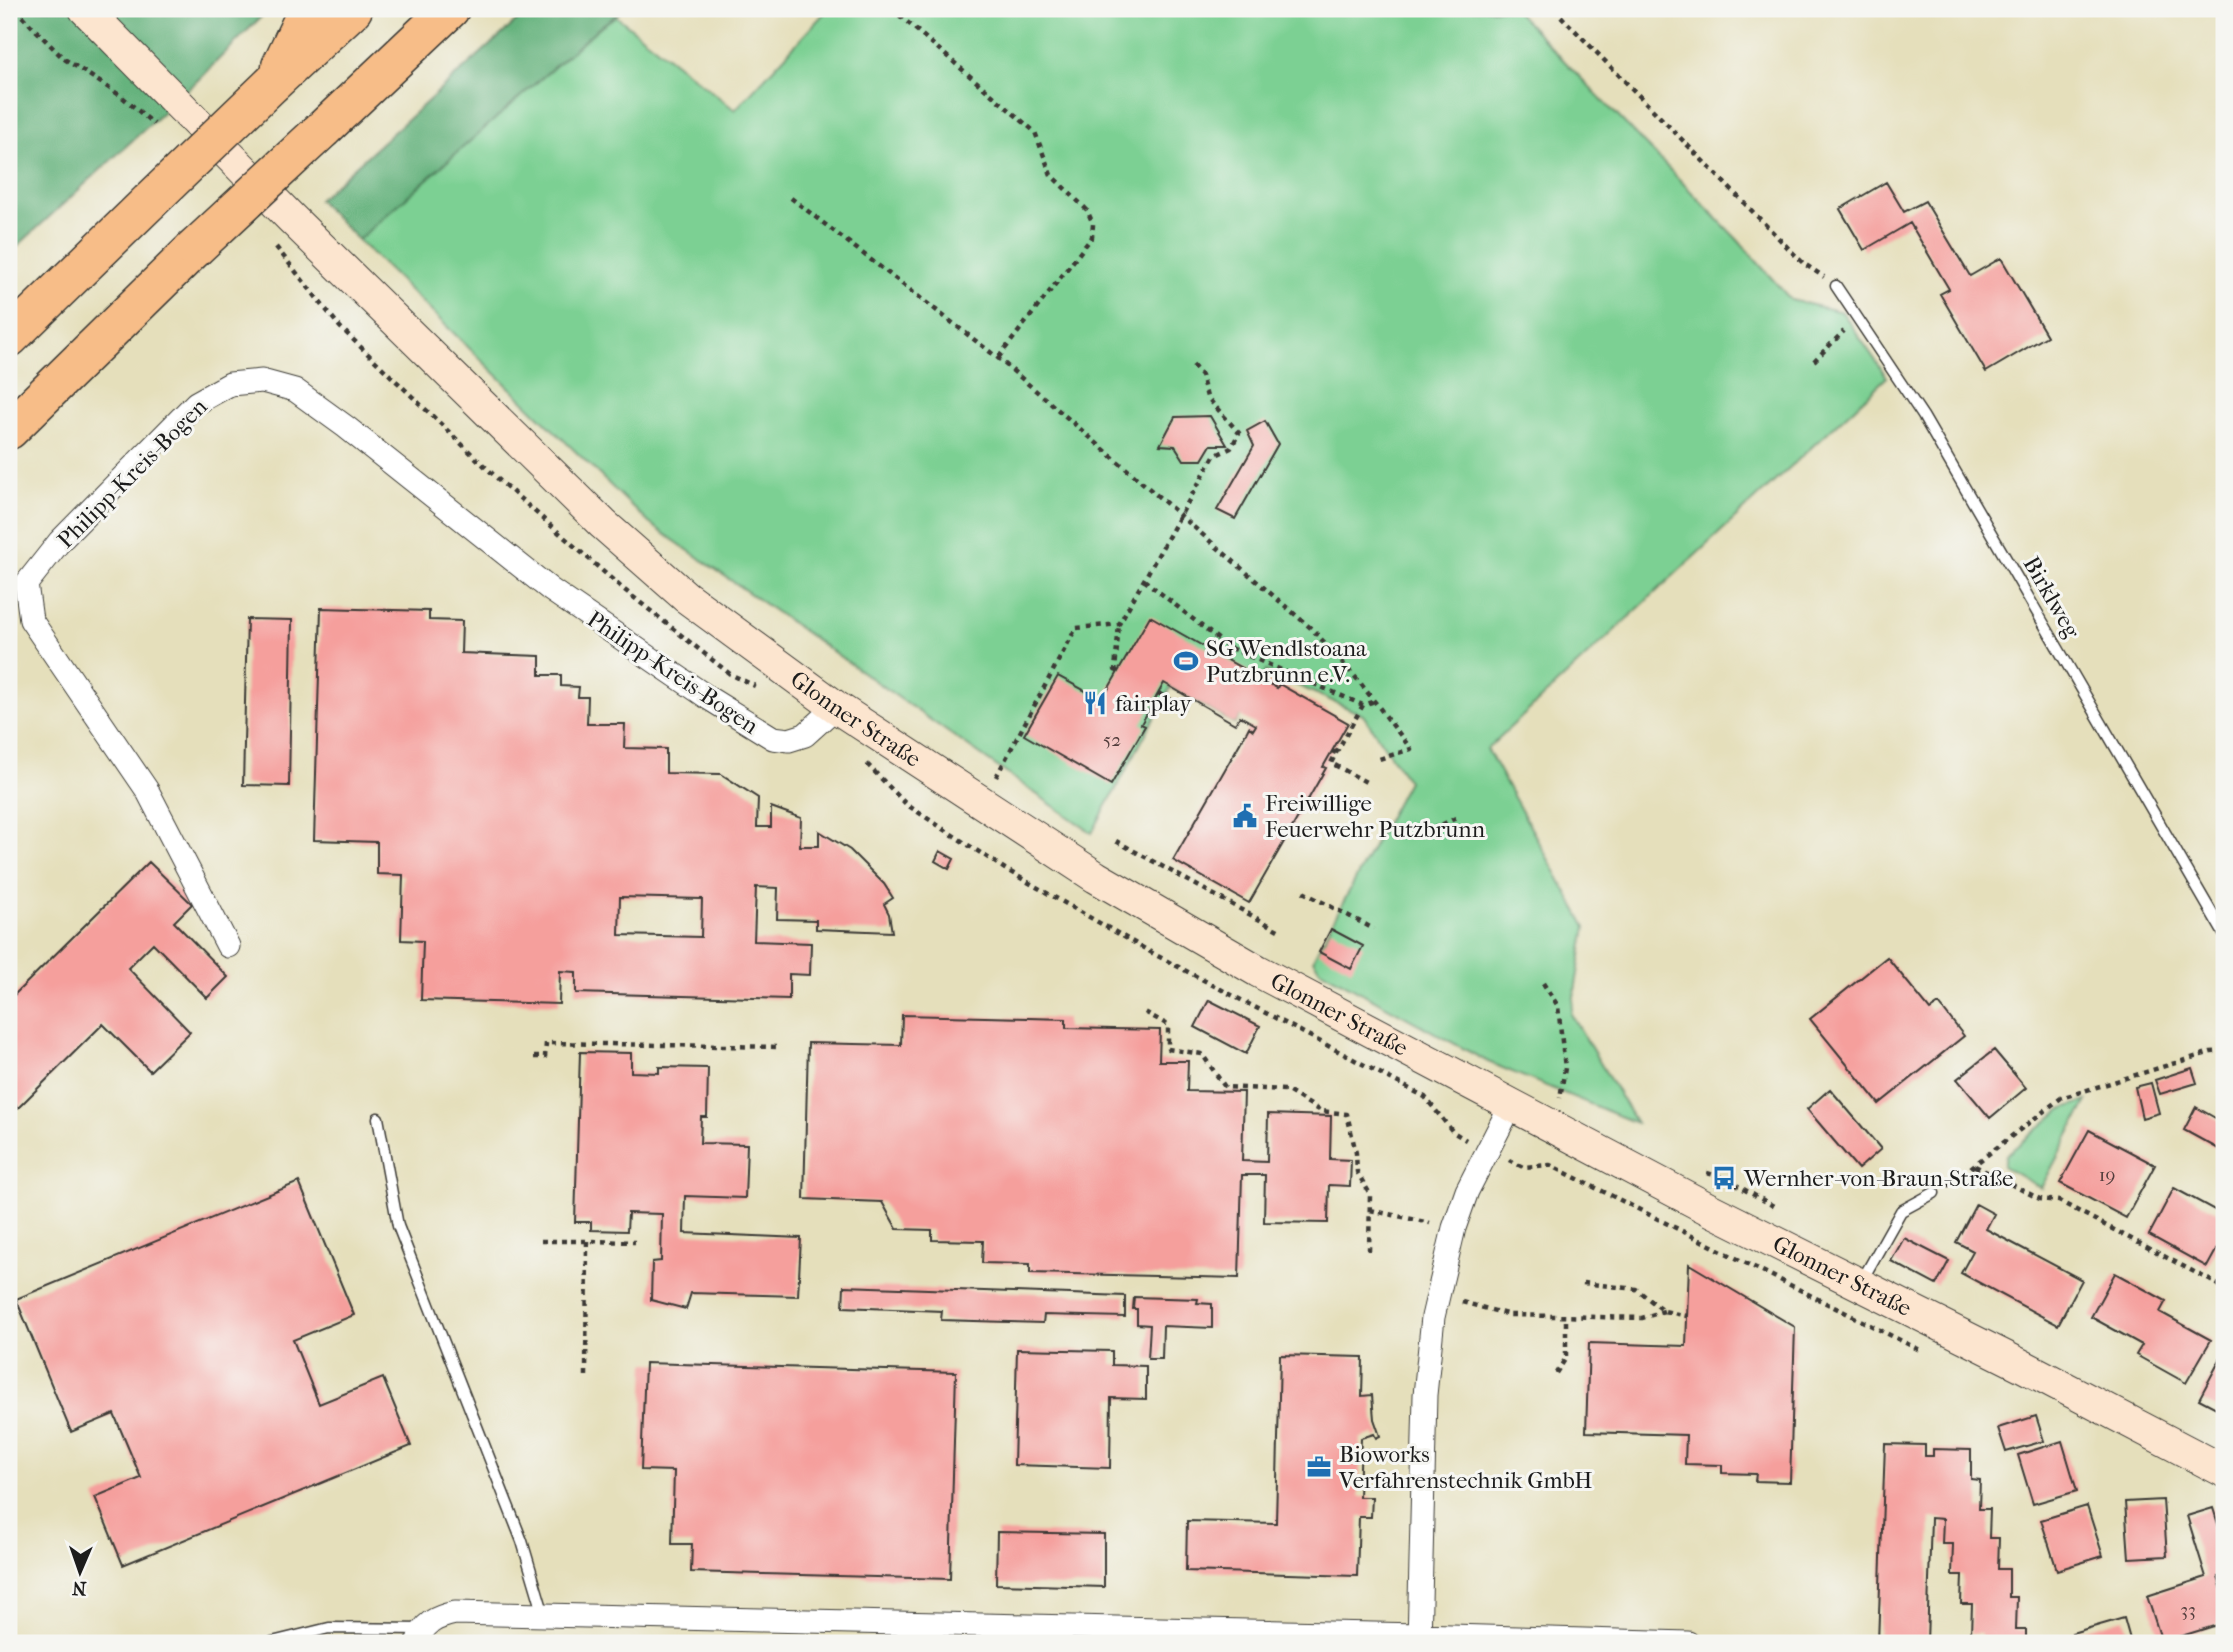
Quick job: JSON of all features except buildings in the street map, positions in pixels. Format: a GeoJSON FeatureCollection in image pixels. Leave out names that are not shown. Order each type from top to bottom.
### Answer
{"type":"FeatureCollection","features":[{"type":"Feature","properties":{"kind":"highway"},"geometry":{"type":"LineString","coordinates":[[273,83],[308,9]]}},
{"type":"Feature","properties":{"kind":"highway"},"geometry":{"type":"LineString","coordinates":[[9,338],[353,9]]}},
{"type":"Feature","properties":{"kind":"highway"},"geometry":{"type":"LineString","coordinates":[[9,430],[194,249],[450,9]]}},
{"type":"Feature","properties":{"kind":"street","name":"Glonner Straße"},"geometry":{"type":"LineString","coordinates":[[85,9],[290,218],[603,524],[686,597],[836,707],[1108,884],[1300,994],[2224,1471]]}},
{"type":"Feature","properties":{"kind":"street","name":"Philipp-Kreis-Bogen"},"geometry":{"type":"LineString","coordinates":[[228,946],[147,790],[31,620],[26,584],[60,541],[196,403],[230,384],[262,381],[295,390],[346,427],[551,590],[710,699],[773,738],[789,740],[805,735],[836,707]]}},
{"type":"Feature","properties":{"kind":"street"},"geometry":{"type":"LineString","coordinates":[[1419,1639],[1425,1395],[1429,1342],[1454,1228],[1467,1191],[1511,1105]]}},
{"type":"Feature","properties":{"kind":"street"},"geometry":{"type":"LineString","coordinates":[[420,1636],[435,1617],[455,1613],[1419,1639],[1688,1643]]}},
{"type":"Feature","properties":{"kind":"lane","name":"Birklweg"},"geometry":{"type":"LineString","coordinates":[[1836,286],[1923,416],[2224,934]]}},
{"type":"Feature","properties":{"kind":"lane"},"geometry":{"type":"LineString","coordinates":[[378,1118],[398,1226],[522,1541],[544,1615]]}},
{"type":"Feature","properties":{"kind":"lane"},"geometry":{"type":"LineString","coordinates":[[1859,1284],[1901,1211],[1934,1193]]}},
{"type":"Feature","properties":{"kind":"lane"},"geometry":{"type":"LineString","coordinates":[[268,1643],[329,1628],[420,1636]]}},
{"type":"Feature","properties":{"kind":"path"},"geometry":{"type":"LineString","coordinates":[[15,9],[63,58],[121,96],[156,125]]}},
{"type":"Feature","properties":{"kind":"path"},"geometry":{"type":"LineString","coordinates":[[892,9],[1035,132],[1051,174],[1087,210],[1093,224],[1092,237],[998,358]]}},
{"type":"Feature","properties":{"kind":"path"},"geometry":{"type":"LineString","coordinates":[[1554,9],[1803,263]]}},
{"type":"Feature","properties":{"kind":"path"},"geometry":{"type":"LineString","coordinates":[[791,198],[998,358],[1313,630],[1375,701],[1410,749],[1379,759]]}},
{"type":"Feature","properties":{"kind":"path"},"geometry":{"type":"LineString","coordinates":[[1814,360],[1859,320]]}},
{"type":"Feature","properties":{"kind":"path"},"geometry":{"type":"LineString","coordinates":[[1118,671],[1115,670],[1119,624],[1214,456],[1231,449],[1239,433],[1207,397],[1201,375],[1190,362]]}},
{"type":"Feature","properties":{"kind":"path"},"geometry":{"type":"LineString","coordinates":[[1144,580],[1228,647],[1363,705]]}},
{"type":"Feature","properties":{"kind":"path"},"geometry":{"type":"LineString","coordinates":[[999,772],[1076,628],[1119,624]]}},
{"type":"Feature","properties":{"kind":"path"},"geometry":{"type":"LineString","coordinates":[[1158,692],[1186,708]]}},
{"type":"Feature","properties":{"kind":"path"},"geometry":{"type":"LineString","coordinates":[[1366,782],[1331,764],[1334,752],[1363,705],[1375,701]]}},
{"type":"Feature","properties":{"kind":"path"},"geometry":{"type":"LineString","coordinates":[[862,759],[907,805],[1005,869],[1154,954],[1425,1097],[1453,1132],[1489,1151]]}},
{"type":"Feature","properties":{"kind":"path"},"geometry":{"type":"LineString","coordinates":[[1424,833],[1456,818]]}},
{"type":"Feature","properties":{"kind":"path"},"geometry":{"type":"LineString","coordinates":[[1115,841],[1280,931]]}},
{"type":"Feature","properties":{"kind":"path"},"geometry":{"type":"LineString","coordinates":[[1303,892],[1374,929]]}},
{"type":"Feature","properties":{"kind":"path"},"geometry":{"type":"LineString","coordinates":[[1543,983],[1558,1006],[1565,1068],[1560,1102]]}},
{"type":"Feature","properties":{"kind":"path"},"geometry":{"type":"LineString","coordinates":[[1145,1013],[1168,1025],[1168,1049],[1202,1054],[1225,1087],[1286,1090],[1321,1111],[1347,1114],[1356,1153],[1357,1172],[1370,1194],[1369,1251]]}},
{"type":"Feature","properties":{"kind":"path"},"geometry":{"type":"LineString","coordinates":[[534,1057],[545,1057],[546,1043],[779,1047]]}},
{"type":"Feature","properties":{"kind":"path"},"geometry":{"type":"LineString","coordinates":[[1934,1193],[1975,1166],[2061,1098],[2211,1052],[2224,1051]]}},
{"type":"Feature","properties":{"kind":"path"},"geometry":{"type":"LineString","coordinates":[[1975,1166],[2040,1199],[2059,1202],[2219,1285],[2224,1292]]}},
{"type":"Feature","properties":{"kind":"path"},"geometry":{"type":"LineString","coordinates":[[1370,1210],[1421,1221]]}},
{"type":"Feature","properties":{"kind":"path"},"geometry":{"type":"LineString","coordinates":[[541,1241],[635,1242]]}},
{"type":"Feature","properties":{"kind":"path"},"geometry":{"type":"LineString","coordinates":[[586,1376],[587,1241]]}},
{"type":"Feature","properties":{"kind":"path"},"geometry":{"type":"LineString","coordinates":[[1583,1283],[1636,1289],[1664,1311],[1687,1316]]}},
{"type":"Feature","properties":{"kind":"path"},"geometry":{"type":"LineString","coordinates":[[1438,1295],[1510,1315],[1642,1318],[1664,1311]]}},
{"type":"Feature","properties":{"kind":"path"},"geometry":{"type":"LineString","coordinates":[[1556,1373],[1566,1358],[1566,1318]]}},
{"type":"Feature","properties":{"kind":"green space"},"geometry":{"type":"Polygon","coordinates":[[[9,9],[263,9],[266,12],[198,80],[9,254],[9,9]]]}},
{"type":"Feature","properties":{"kind":"green space"},"geometry":{"type":"Polygon","coordinates":[[[530,9],[624,9],[597,29],[358,240],[318,200],[530,9]]]}},
{"type":"Feature","properties":{"kind":"green space"},"geometry":{"type":"Polygon","coordinates":[[[828,9],[1514,9],[1737,239],[1791,300],[1842,312],[1887,377],[1487,749],[1586,927],[1571,1014],[1636,1123],[1488,1062],[1320,970],[1313,959],[1408,781],[1363,715],[1266,671],[1235,724],[1171,687],[1092,833],[649,523],[358,240],[597,29],[616,16],[735,110],[828,9]]]}},
{"type":"Feature","properties":{"kind":"green space"},"geometry":{"type":"Polygon","coordinates":[[[2087,1101],[2041,1188],[2003,1166],[2006,1155],[2062,1109],[2087,1101]]]}},
{"type":"Feature","properties":{"kind":"place","name":"SG Wendlstoana Putzbrunn e.V."},"geometry":{"type":"Point","coordinates":[1186,661]}},
{"type":"Feature","properties":{"kind":"place","name":"fairplay"},"geometry":{"type":"Point","coordinates":[1095,703]}},
{"type":"Feature","properties":{"kind":"place","name":"Freiwillige Feuerwehr Putzbrunn"},"geometry":{"type":"Point","coordinates":[1245,816]}},
{"type":"Feature","properties":{"kind":"place","name":"Wernher-von-Braun-Straße"},"geometry":{"type":"Point","coordinates":[1724,1178]}},
{"type":"Feature","properties":{"kind":"place","name":"Bioworks Verfahrenstechnik GmbH"},"geometry":{"type":"Point","coordinates":[1319,1467]}}]}
